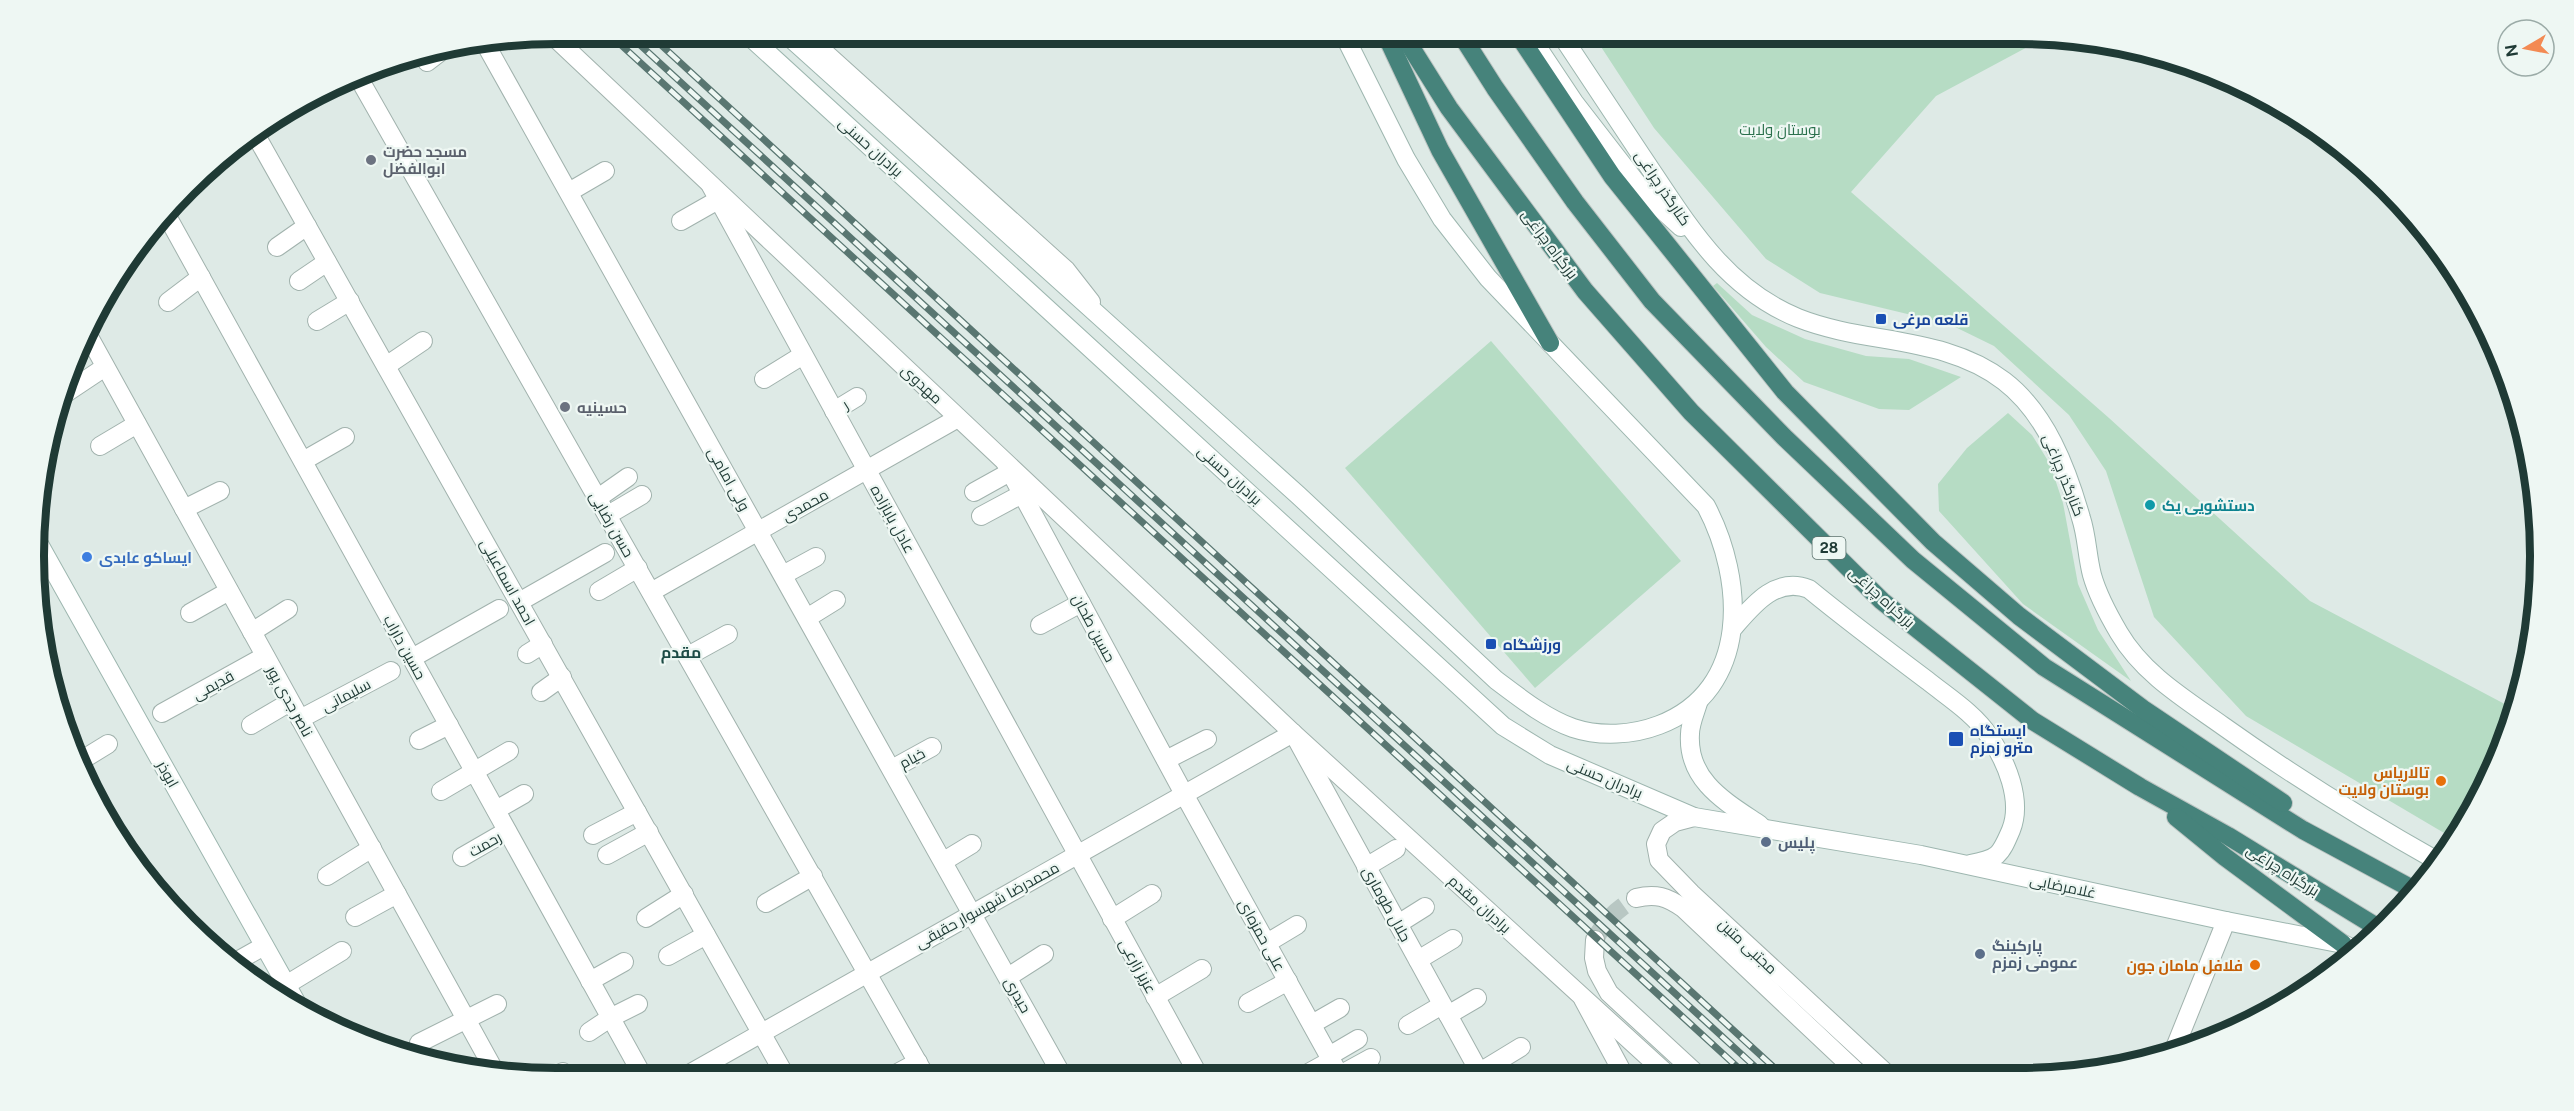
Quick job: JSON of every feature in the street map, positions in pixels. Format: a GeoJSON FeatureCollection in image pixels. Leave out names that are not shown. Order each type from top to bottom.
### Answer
{"type":"FeatureCollection","features":[{"type":"Feature","properties":{"kind":"highway"},"geometry":{"type":"LineString","coordinates":[[1390,44],[1440,150],[1550,343]]}},
{"type":"Feature","properties":{"kind":"highway","name":"بزرگراه چراغی"},"geometry":{"type":"LineString","coordinates":[[1409,44],[1449,108],[1586,291],[1691,412],[1882,601],[2033,721],[2373,925]]}},
{"type":"Feature","properties":{"kind":"highway"},"geometry":{"type":"LineString","coordinates":[[1467,44],[1575,202],[1652,301],[1838,489],[1913,560],[2044,667],[2303,830],[2408,887]]}},
{"type":"Feature","properties":{"kind":"highway"},"geometry":{"type":"LineString","coordinates":[[1524,44],[1612,177],[1785,392],[1933,542],[2019,616],[2143,709],[2292,810],[2303,830]]}},
{"type":"Feature","properties":{"kind":"highway"},"geometry":{"type":"LineString","coordinates":[[2140,787],[2224,857],[2349,946]]}},
{"type":"Feature","properties":{"kind":"street","name":"مهدوی"},"geometry":{"type":"LineString","coordinates":[[562,44],[1007,467],[1293,733]]}},
{"type":"Feature","properties":{"kind":"street","name":"برادران حسنی"},"geometry":{"type":"LineString","coordinates":[[758,44],[1503,726],[1550,755],[1694,816],[1765,828]]}},
{"type":"Feature","properties":{"kind":"street","name":"برادران حسنی"},"geometry":{"type":"LineString","coordinates":[[797,44],[1298,495],[1496,680],[1532,707],[1574,729],[1608,734],[1641,732],[1672,720],[1698,703]]}},
{"type":"Feature","properties":{"kind":"street"},"geometry":{"type":"LineString","coordinates":[[815,44],[1066,270],[1107,322]]}},
{"type":"Feature","properties":{"kind":"street"},"geometry":{"type":"LineString","coordinates":[[1348,44],[1406,159],[1442,219],[1488,278],[1706,506],[1717,527],[1725,553],[1731,584],[1734,627],[1728,651],[1717,677],[1698,703],[1689,734],[1691,757],[1702,781],[1719,797],[1765,828]]}},
{"type":"Feature","properties":{"kind":"street"},"geometry":{"type":"LineString","coordinates":[[1535,44],[1574,102],[1646,195],[1701,244]]}},
{"type":"Feature","properties":{"kind":"street","name":"کنارگذر چراغی"},"geometry":{"type":"LineString","coordinates":[[1567,44],[1701,244],[1760,298],[1797,317],[1838,331],[1939,348],[2005,381],[2048,432],[2067,473],[2082,521],[2093,577],[2119,634],[2146,667],[2166,686],[2281,768],[2432,858]]}},
{"type":"Feature","properties":{"kind":"street","name":"ولی امامی"},"geometry":{"type":"LineString","coordinates":[[488,48],[973,914]]}},
{"type":"Feature","properties":{"kind":"street","name":"حسن رضایی"},"geometry":{"type":"LineString","coordinates":[[361,82],[921,1068]]}},
{"type":"Feature","properties":{"kind":"street","name":"احمد اسماعیلی"},"geometry":{"type":"LineString","coordinates":[[258,139],[781,1068]]}},
{"type":"Feature","properties":{"kind":"street"},"geometry":{"type":"LineString","coordinates":[[569,192],[605,171]]}},
{"type":"Feature","properties":{"kind":"street","name":"عادل بابازاده"},"geometry":{"type":"LineString","coordinates":[[709,183],[1077,855]]}},
{"type":"Feature","properties":{"kind":"street"},"geometry":{"type":"LineString","coordinates":[[681,221],[718,200]]}},
{"type":"Feature","properties":{"kind":"street","name":"حسین داراب"},"geometry":{"type":"LineString","coordinates":[[169,220],[638,1068]]}},
{"type":"Feature","properties":{"kind":"street"},"geometry":{"type":"LineString","coordinates":[[277,247],[307,226]]}},
{"type":"Feature","properties":{"kind":"street"},"geometry":{"type":"LineString","coordinates":[[299,281],[327,262]]}},
{"type":"Feature","properties":{"kind":"street"},"geometry":{"type":"LineString","coordinates":[[168,302],[201,277]]}},
{"type":"Feature","properties":{"kind":"street"},"geometry":{"type":"LineString","coordinates":[[317,321],[350,301]]}},
{"type":"Feature","properties":{"kind":"street"},"geometry":{"type":"LineString","coordinates":[[386,366],[423,341]]}},
{"type":"Feature","properties":{"kind":"street","name":"ناصر جدی پور"},"geometry":{"type":"LineString","coordinates":[[90,342],[490,1063]]}},
{"type":"Feature","properties":{"kind":"street"},"geometry":{"type":"LineString","coordinates":[[764,379],[802,354]]}},
{"type":"Feature","properties":{"kind":"street"},"geometry":{"type":"LineString","coordinates":[[72,389],[105,367]]}},
{"type":"Feature","properties":{"kind":"street","name":"ر"},"geometry":{"type":"LineString","coordinates":[[834,411],[857,397]]}},
{"type":"Feature","properties":{"kind":"street","name":"محمدی"},"geometry":{"type":"LineString","coordinates":[[651,592],[958,418]]}},
{"type":"Feature","properties":{"kind":"street"},"geometry":{"type":"LineString","coordinates":[[100,446],[137,424]]}},
{"type":"Feature","properties":{"kind":"street"},"geometry":{"type":"LineString","coordinates":[[303,461],[345,437]]}},
{"type":"Feature","properties":{"kind":"street"},"geometry":{"type":"LineString","coordinates":[[974,492],[1007,467]]}},
{"type":"Feature","properties":{"kind":"street","name":"حسین طحان"},"geometry":{"type":"LineString","coordinates":[[1007,467],[1184,795]]}},
{"type":"Feature","properties":{"kind":"street"},"geometry":{"type":"LineString","coordinates":[[598,498],[628,477]]}},
{"type":"Feature","properties":{"kind":"street"},"geometry":{"type":"LineString","coordinates":[[184,509],[220,491]]}},
{"type":"Feature","properties":{"kind":"street"},"geometry":{"type":"LineString","coordinates":[[981,516],[1022,494]]}},
{"type":"Feature","properties":{"kind":"street"},"geometry":{"type":"LineString","coordinates":[[608,515],[642,495]]}},
{"type":"Feature","properties":{"kind":"street","name":"ابوذر"},"geometry":{"type":"LineString","coordinates":[[44,553],[291,994]]}},
{"type":"Feature","properties":{"kind":"street"},"geometry":{"type":"LineString","coordinates":[[519,602],[605,553]]}},
{"type":"Feature","properties":{"kind":"street"},"geometry":{"type":"LineString","coordinates":[[783,575],[816,557]]}},
{"type":"Feature","properties":{"kind":"street"},"geometry":{"type":"LineString","coordinates":[[598,591],[638,568]]}},
{"type":"Feature","properties":{"kind":"street"},"geometry":{"type":"LineString","coordinates":[[1734,627],[1760,597],[1779,588],[1799,585],[1809,589],[1962,708],[1988,734],[2007,771],[2015,796],[2013,824],[2002,853],[1991,861],[1964,865]]}},
{"type":"Feature","properties":{"kind":"street"},"geometry":{"type":"LineString","coordinates":[[190,613],[229,591]]}},
{"type":"Feature","properties":{"kind":"street"},"geometry":{"type":"LineString","coordinates":[[807,618],[836,600]]}},
{"type":"Feature","properties":{"kind":"street"},"geometry":{"type":"LineString","coordinates":[[1040,626],[1081,603]]}},
{"type":"Feature","properties":{"kind":"street"},"geometry":{"type":"LineString","coordinates":[[252,632],[288,609]]}},
{"type":"Feature","properties":{"kind":"street"},"geometry":{"type":"LineString","coordinates":[[412,658],[499,609]]}},
{"type":"Feature","properties":{"kind":"street"},"geometry":{"type":"LineString","coordinates":[[688,656],[728,634]]}},
{"type":"Feature","properties":{"kind":"street"},"geometry":{"type":"LineString","coordinates":[[527,654],[543,644]]}},
{"type":"Feature","properties":{"kind":"street","name":"قدیمی"},"geometry":{"type":"LineString","coordinates":[[162,713],[265,656]]}},
{"type":"Feature","properties":{"kind":"street","name":"سلیمانی"},"geometry":{"type":"LineString","coordinates":[[300,719],[391,671]]}},
{"type":"Feature","properties":{"kind":"street"},"geometry":{"type":"LineString","coordinates":[[541,692],[561,677]]}},
{"type":"Feature","properties":{"kind":"street"},"geometry":{"type":"LineString","coordinates":[[251,725],[291,702]]}},
{"type":"Feature","properties":{"kind":"street"},"geometry":{"type":"LineString","coordinates":[[419,740],[448,725]]}},
{"type":"Feature","properties":{"kind":"street","name":"محمدرضا شهسوار حقیقی"},"geometry":{"type":"LineString","coordinates":[[700,1068],[1293,733]]}},
{"type":"Feature","properties":{"kind":"street","name":"جلال طوماری"},"geometry":{"type":"LineString","coordinates":[[1293,733],[1475,1068]]}},
{"type":"Feature","properties":{"kind":"street","name":"برادران مقدم"},"geometry":{"type":"LineString","coordinates":[[1293,733],[1660,1068]]}},
{"type":"Feature","properties":{"kind":"street"},"geometry":{"type":"LineString","coordinates":[[1166,760],[1207,739]]}},
{"type":"Feature","properties":{"kind":"street"},"geometry":{"type":"LineString","coordinates":[[85,758],[108,744]]}},
{"type":"Feature","properties":{"kind":"street","name":"خیام"},"geometry":{"type":"LineString","coordinates":[[892,769],[932,747]]}},
{"type":"Feature","properties":{"kind":"street"},"geometry":{"type":"LineString","coordinates":[[441,791],[509,751]]}},
{"type":"Feature","properties":{"kind":"street"},"geometry":{"type":"LineString","coordinates":[[496,810],[524,794]]}},
{"type":"Feature","properties":{"kind":"street","name":"علی حمزه‌ای"},"geometry":{"type":"LineString","coordinates":[[1184,795],[1336,1067]]}},
{"type":"Feature","properties":{"kind":"street"},"geometry":{"type":"LineString","coordinates":[[593,836],[637,812]]}},
{"type":"Feature","properties":{"kind":"street","name":"مجتبی متین"},"geometry":{"type":"LineString","coordinates":[[1694,816],[1675,822],[1662,831],[1656,844],[1659,860],[1672,875],[1881,1068]]}},
{"type":"Feature","properties":{"kind":"street","name":"غلامرضایی"},"geometry":{"type":"LineString","coordinates":[[1765,828],[1964,865],[2348,946]]}},
{"type":"Feature","properties":{"kind":"street","name":"رحمت"},"geometry":{"type":"LineString","coordinates":[[462,856],[507,831]]}},
{"type":"Feature","properties":{"kind":"street"},"geometry":{"type":"LineString","coordinates":[[607,855],[649,832]]}},
{"type":"Feature","properties":{"kind":"street"},"geometry":{"type":"LineString","coordinates":[[944,861],[972,844]]}},
{"type":"Feature","properties":{"kind":"street"},"geometry":{"type":"LineString","coordinates":[[327,876],[372,848]]}},
{"type":"Feature","properties":{"kind":"street"},"geometry":{"type":"LineString","coordinates":[[1366,867],[1396,849]]}},
{"type":"Feature","properties":{"kind":"street","name":"عزیز زارعی"},"geometry":{"type":"LineString","coordinates":[[1077,855],[1195,1068]]}},
{"type":"Feature","properties":{"kind":"street"},"geometry":{"type":"LineString","coordinates":[[765,903],[813,876]]}},
{"type":"Feature","properties":{"kind":"street"},"geometry":{"type":"LineString","coordinates":[[355,917],[397,894]]}},
{"type":"Feature","properties":{"kind":"street"},"geometry":{"type":"LineString","coordinates":[[646,918],[684,894]]}},
{"type":"Feature","properties":{"kind":"street"},"geometry":{"type":"LineString","coordinates":[[1112,919],[1152,894]]}},
{"type":"Feature","properties":{"kind":"street"},"geometry":{"type":"LineString","coordinates":[[1636,898],[1652,894],[1667,897],[1683,908],[1853,1068]]}},
{"type":"Feature","properties":{"kind":"street"},"geometry":{"type":"LineString","coordinates":[[1398,924],[1425,907]]}},
{"type":"Feature","properties":{"kind":"street","name":"حیدری"},"geometry":{"type":"LineString","coordinates":[[973,914],[1058,1068]]}},
{"type":"Feature","properties":{"kind":"street"},"geometry":{"type":"LineString","coordinates":[[2177,1042],[2226,921]]}},
{"type":"Feature","properties":{"kind":"street"},"geometry":{"type":"LineString","coordinates":[[1267,943],[1297,925]]}},
{"type":"Feature","properties":{"kind":"street"},"geometry":{"type":"LineString","coordinates":[[668,956],[706,935]]}},
{"type":"Feature","properties":{"kind":"street"},"geometry":{"type":"LineString","coordinates":[[1418,960],[1453,939]]}},
{"type":"Feature","properties":{"kind":"street"},"geometry":{"type":"LineString","coordinates":[[1595,940],[1594,958],[1597,971],[1609,993],[1690,1068]]}},
{"type":"Feature","properties":{"kind":"street"},"geometry":{"type":"LineString","coordinates":[[240,959],[264,946]]}},
{"type":"Feature","properties":{"kind":"street"},"geometry":{"type":"LineString","coordinates":[[286,985],[342,951]]}},
{"type":"Feature","properties":{"kind":"street"},"geometry":{"type":"LineString","coordinates":[[1008,977],[1044,954]]}},
{"type":"Feature","properties":{"kind":"street"},"geometry":{"type":"LineString","coordinates":[[591,981],[624,962]]}},
{"type":"Feature","properties":{"kind":"street"},"geometry":{"type":"LineString","coordinates":[[1155,997],[1202,969]]}},
{"type":"Feature","properties":{"kind":"street"},"geometry":{"type":"LineString","coordinates":[[1248,1003],[1288,981]]}},
{"type":"Feature","properties":{"kind":"street"},"geometry":{"type":"LineString","coordinates":[[1582,997],[1620,1068]]}},
{"type":"Feature","properties":{"kind":"street"},"geometry":{"type":"LineString","coordinates":[[1408,1025],[1477,998]]}},
{"type":"Feature","properties":{"kind":"street"},"geometry":{"type":"LineString","coordinates":[[419,1044],[497,1004]]}},
{"type":"Feature","properties":{"kind":"street"},"geometry":{"type":"LineString","coordinates":[[589,1032],[638,1004]]}},
{"type":"Feature","properties":{"kind":"street"},"geometry":{"type":"LineString","coordinates":[[1312,1024],[1340,1008]]}},
{"type":"Feature","properties":{"kind":"street"},"geometry":{"type":"LineString","coordinates":[[1336,1067],[1358,1039]]}},
{"type":"Feature","properties":{"kind":"street"},"geometry":{"type":"LineString","coordinates":[[1488,1068],[1521,1047]]}},
{"type":"Feature","properties":{"kind":"street"},"geometry":{"type":"LineString","coordinates":[[1336,1067],[1371,1058]]}},
{"type":"Feature","properties":{"kind":"green space","name":"بوستان ولایت"},"geometry":{"type":"Polygon","coordinates":[[[1599,44],[2032,44],[1936,96],[1851,192],[2109,418],[2310,601],[2508,706],[2492,751],[2478,782],[2447,835],[2246,716],[2154,617],[2106,471],[2069,415],[1994,346],[1949,324],[1820,293],[1766,259],[1654,128],[1599,44]]]}},
{"type":"Feature","properties":{"kind":"green space"},"geometry":{"type":"Polygon","coordinates":[[[1717,283],[1752,315],[1805,339],[1866,356],[1909,359],[1961,377],[1909,410],[1879,409],[1804,382],[1766,347],[1713,286],[1717,283]]]}},
{"type":"Feature","properties":{"kind":"green space"},"geometry":{"type":"Polygon","coordinates":[[[1491,341],[1681,561],[1535,688],[1345,468],[1491,341]]]}},
{"type":"Feature","properties":{"kind":"green space"},"geometry":{"type":"Polygon","coordinates":[[[2008,413],[2032,435],[2050,464],[2063,503],[2078,584],[2098,630],[2131,681],[2023,604],[1939,511],[1938,484],[1967,448],[2008,413]]]}},
{"type":"Feature","properties":{"kind":"tunnel"},"geometry":{"type":"LineString","coordinates":[[1595,940],[1612,916],[1636,898]]}},
{"type":"Feature","properties":{"kind":"railway"},"geometry":{"type":"LineString","coordinates":[[620,44],[1738,1068]]}},
{"type":"Feature","properties":{"kind":"railway"},"geometry":{"type":"LineString","coordinates":[[639,44],[1756,1068]]}},
{"type":"Feature","properties":{"kind":"railway"},"geometry":{"type":"LineString","coordinates":[[660,44],[1774,1068]]}},
{"type":"Feature","properties":{"kind":"place","name":"مسجد حضرت ابوالفضل"},"geometry":{"type":"Point","coordinates":[371,160]}},
{"type":"Feature","properties":{"kind":"place","name":"قلعه مرغی"},"geometry":{"type":"Point","coordinates":[1881,319]}},
{"type":"Feature","properties":{"kind":"place","name":"حسینیه"},"geometry":{"type":"Point","coordinates":[565,407]}},
{"type":"Feature","properties":{"kind":"place","name":"دستشویی یک"},"geometry":{"type":"Point","coordinates":[2150,505]}},
{"type":"Feature","properties":{"kind":"place","name":"ایساکو عابدی"},"geometry":{"type":"Point","coordinates":[87,557]}},
{"type":"Feature","properties":{"kind":"place","name":"ورزشگاه"},"geometry":{"type":"Point","coordinates":[1491,644]}},
{"type":"Feature","properties":{"kind":"place","name":"ایستگاه مترو زمزم"},"geometry":{"type":"Point","coordinates":[1956,739]}},
{"type":"Feature","properties":{"kind":"place","name":"تالاریاس بوستان ولایت"},"geometry":{"type":"Point","coordinates":[2441,781]}},
{"type":"Feature","properties":{"kind":"place","name":"پلیس"},"geometry":{"type":"Point","coordinates":[1766,842]}},
{"type":"Feature","properties":{"kind":"place","name":"پارکینگ عمومی زمزم"},"geometry":{"type":"Point","coordinates":[1980,954]}},
{"type":"Feature","properties":{"kind":"place","name":"فلافل مامان جون"},"geometry":{"type":"Point","coordinates":[2255,965]}},
{"type":"Feature","properties":{"kind":"district","name":"مقدم"},"geometry":{"type":"Point","coordinates":[681,652]}}]}
